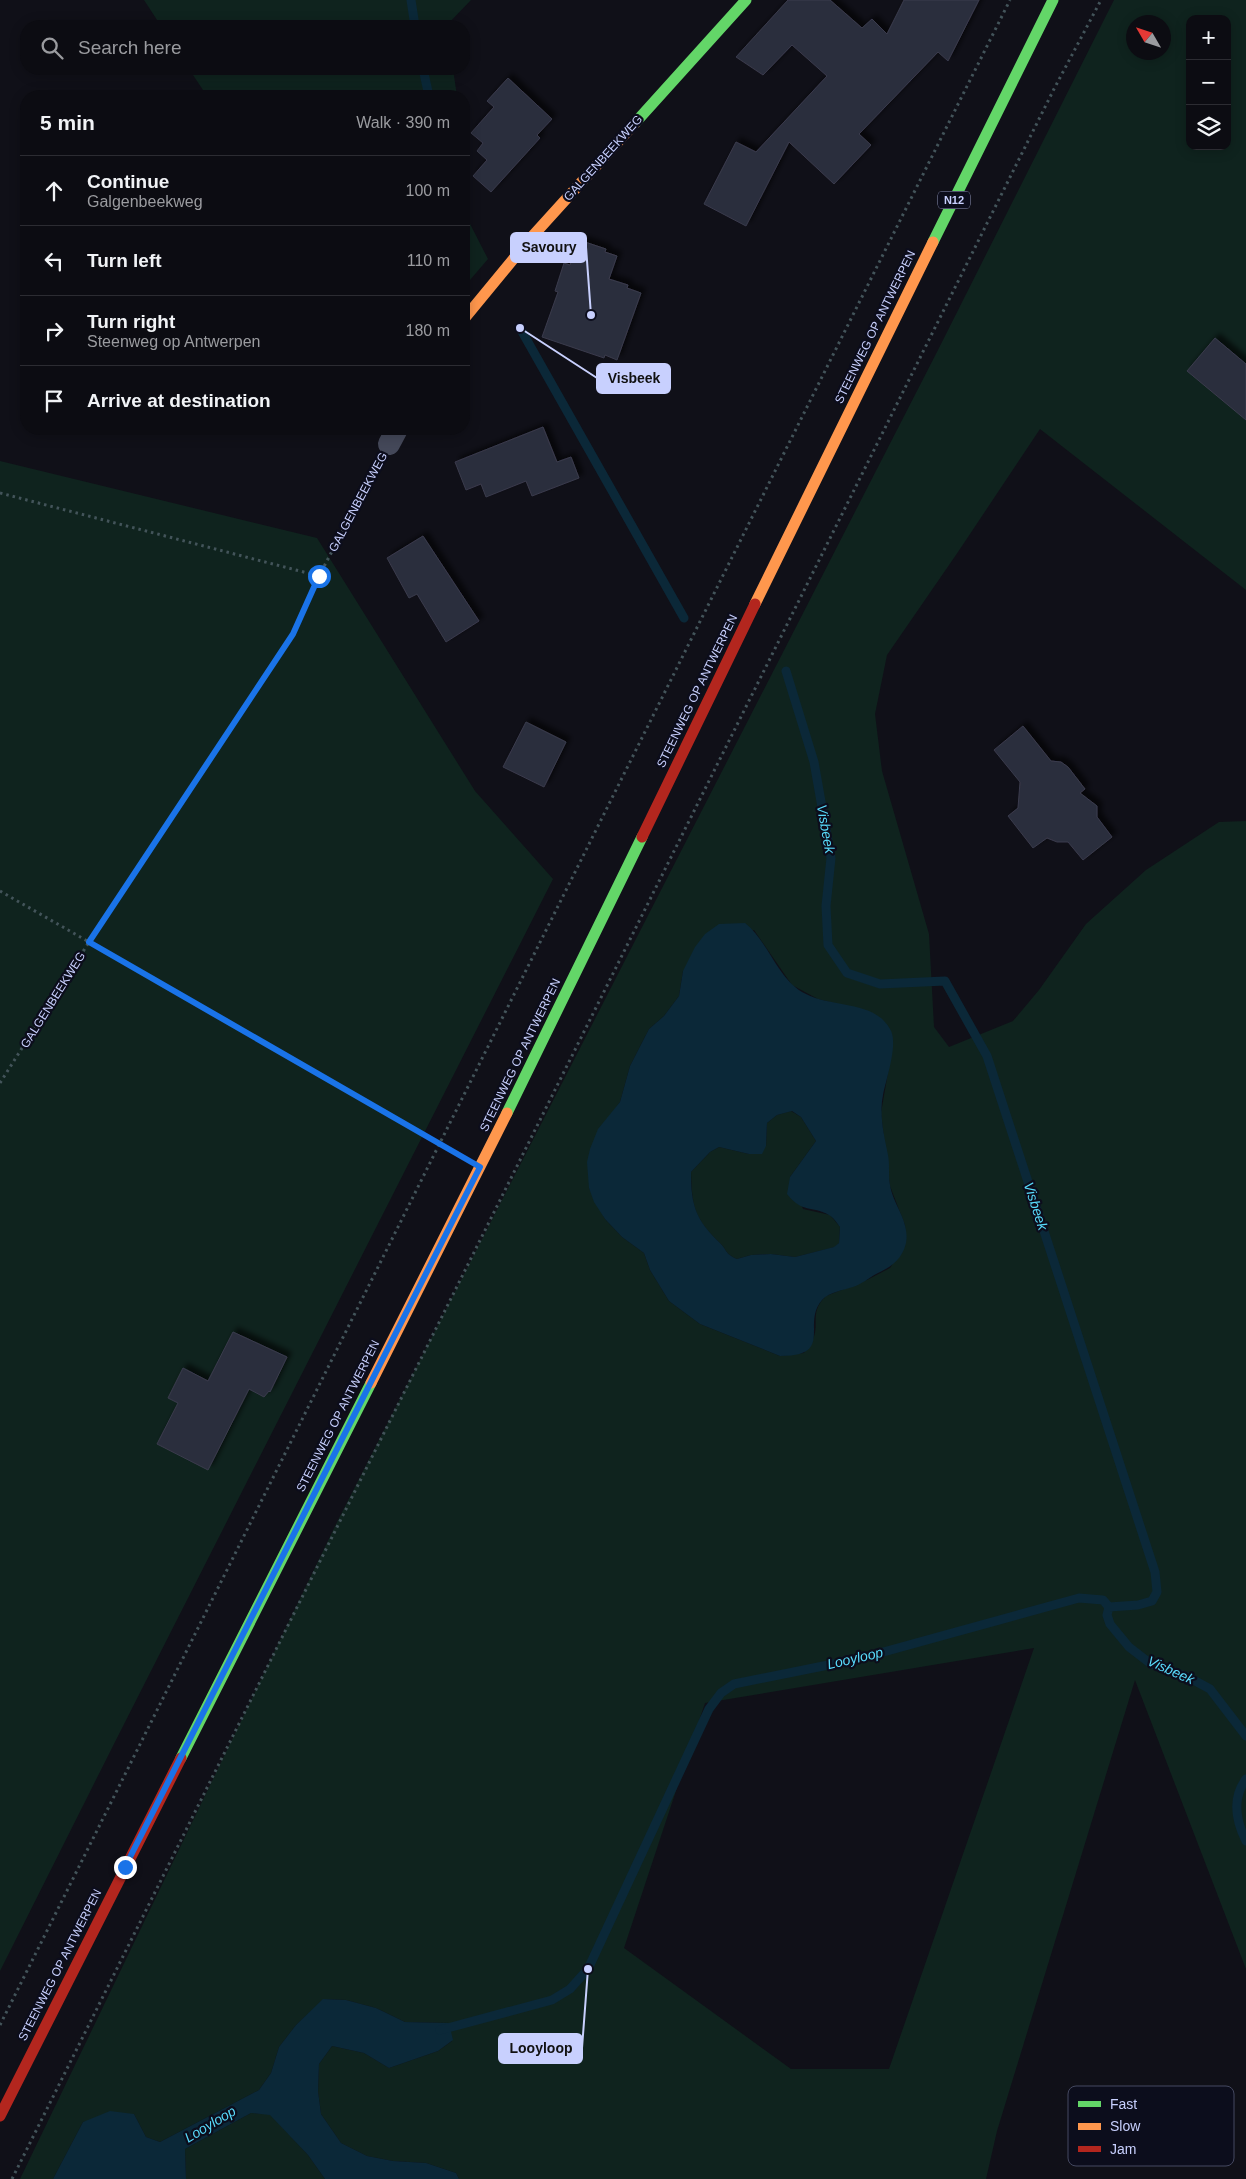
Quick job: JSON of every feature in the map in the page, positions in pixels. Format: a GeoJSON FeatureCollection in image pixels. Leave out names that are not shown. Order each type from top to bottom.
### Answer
{"type":"FeatureCollection","features":[{"type":"Feature","properties":{"kind":"main road","name":"GALGENBEEKWEG"},"geometry":{"type":"LineString","coordinates":[[470,312],[529,240],[746,0]]}},
{"type":"Feature","properties":{"kind":"main road","name":"STEENWEG OP ANTWERPEN"},"geometry":{"type":"LineString","coordinates":[[0,2116],[480,1167],[854,401],[1053,0]]}},
{"type":"Feature","properties":{"kind":"path"},"geometry":{"type":"LineString","coordinates":[[0,2025],[1010,0]]}},
{"type":"Feature","properties":{"kind":"path"},"geometry":{"type":"LineString","coordinates":[[12,2179],[1100,0]]}},
{"type":"Feature","properties":{"kind":"path","name":"GALGENBEEKWEG"},"geometry":{"type":"LineString","coordinates":[[0,1082],[89,942],[293,634],[319,576],[393,436]]}},
{"type":"Feature","properties":{"kind":"path"},"geometry":{"type":"LineString","coordinates":[[0,492],[319,576]]}},
{"type":"Feature","properties":{"kind":"path"},"geometry":{"type":"LineString","coordinates":[[0,891],[480,1167]]}},
{"type":"Feature","properties":{"kind":"green space"},"geometry":{"type":"Polygon","coordinates":[[[144,0],[471,0],[452,20],[157,20],[144,0]]]}},
{"type":"Feature","properties":{"kind":"green space"},"geometry":{"type":"Polygon","coordinates":[[[1114,0],[1246,0],[1246,590],[1040,429],[887,655],[875,714],[882,771],[929,934],[934,1027],[949,1047],[1013,1021],[1039,990],[1086,924],[1146,870],[1219,822],[1246,821],[1246,1969],[1135,1680],[997,2131],[986,2179],[459,2179],[456,2173],[426,2163],[393,2161],[367,2156],[341,2143],[321,2114],[318,2091],[319,2064],[332,2046],[364,2053],[389,2068],[438,2051],[452,2041],[449,2023],[405,2022],[376,2008],[346,2000],[324,1999],[296,2025],[279,2047],[271,2073],[259,2090],[160,2142],[146,2137],[134,2114],[83,2122],[53,2179],[20,2179],[338,1520],[938,350],[1114,0]],[[754,930],[683,971],[679,996],[664,1016],[649,1029],[630,1066],[620,1102],[613,1112],[589,1175],[589,1188],[605,1219],[622,1237],[644,1253],[650,1270],[669,1301],[700,1324],[780,1356],[804,1353],[815,1334],[818,1307],[826,1296],[867,1280],[890,1268],[906,1242],[905,1225],[890,1186],[881,1113],[890,1061],[866,1011],[818,999],[792,985],[754,930]],[[1034,1648],[705,1703],[624,1948],[791,2069],[889,2069],[1034,1648]]]}},
{"type":"Feature","properties":{"kind":"green space"},"geometry":{"type":"Polygon","coordinates":[[[193,75],[454,75],[456,90],[203,90],[193,75]]]}},
{"type":"Feature","properties":{"kind":"green space"},"geometry":{"type":"Polygon","coordinates":[[[470,224],[488,259],[470,280],[470,224]]]}},
{"type":"Feature","properties":{"kind":"green space"},"geometry":{"type":"Polygon","coordinates":[[[0,461],[317,538],[475,791],[553,879],[0,1971],[0,461]]]}},
{"type":"Feature","properties":{"kind":"green space"},"geometry":{"type":"Polygon","coordinates":[[[791,1111],[801,1117],[816,1141],[790,1177],[803,1209],[830,1215],[840,1227],[839,1243],[835,1247],[795,1257],[771,1254],[751,1255],[737,1259],[728,1253],[700,1219],[692,1194],[691,1172],[710,1152],[719,1147],[749,1154],[766,1146],[767,1123],[777,1115],[791,1111]]]}},
{"type":"Feature","properties":{"kind":"green space"},"geometry":{"type":"Polygon","coordinates":[[[251,2113],[270,2114],[308,2155],[325,2179],[186,2179],[185,2149],[251,2113]]]}},
{"type":"Feature","properties":{"kind":"water"},"geometry":{"type":"Polygon","coordinates":[[[745,923],[754,931],[781,971],[796,988],[816,998],[874,1013],[883,1020],[892,1035],[893,1052],[883,1095],[882,1118],[889,1159],[890,1185],[906,1227],[906,1243],[902,1254],[891,1266],[853,1287],[833,1293],[822,1300],[816,1309],[812,1345],[807,1351],[797,1355],[780,1356],[700,1324],[669,1301],[650,1270],[644,1253],[622,1237],[605,1219],[594,1202],[589,1188],[587,1162],[598,1129],[620,1102],[630,1066],[649,1029],[664,1016],[679,996],[683,971],[695,947],[705,934],[719,924],[745,923]],[[792,1111],[777,1115],[767,1123],[766,1146],[762,1154],[749,1154],[719,1147],[710,1152],[691,1172],[692,1194],[696,1212],[705,1227],[728,1253],[737,1259],[751,1255],[771,1254],[795,1257],[834,1247],[839,1243],[840,1227],[832,1217],[823,1212],[803,1207],[787,1194],[790,1177],[816,1141],[801,1117],[792,1111]]]}},
{"type":"Feature","properties":{"kind":"water"},"geometry":{"type":"Polygon","coordinates":[[[323,1999],[346,2000],[376,2008],[405,2022],[449,2023],[453,2040],[438,2051],[389,2068],[364,2053],[332,2046],[319,2064],[318,2091],[321,2114],[341,2143],[367,2156],[393,2161],[426,2163],[456,2173],[459,2179],[325,2179],[308,2155],[270,2115],[251,2113],[185,2149],[186,2179],[53,2179],[83,2122],[110,2111],[134,2114],[146,2137],[160,2142],[259,2090],[271,2073],[279,2047],[296,2025],[323,1999]]]}},
{"type":"Feature","properties":{"kind":"building"},"geometry":{"type":"Polygon","coordinates":[[[788,0],[830,0],[862,28],[872,19],[887,34],[904,0],[979,0],[948,61],[938,52],[859,134],[871,145],[834,184],[789,142],[746,226],[704,204],[736,142],[756,152],[827,76],[792,45],[763,75],[736,57],[788,0]]]}},
{"type":"Feature","properties":{"kind":"building"},"geometry":{"type":"Polygon","coordinates":[[[508,78],[552,119],[537,135],[540,138],[491,192],[473,176],[487,160],[477,151],[483,143],[471,133],[494,107],[487,101],[508,78]]]}},
{"type":"Feature","properties":{"kind":"building"},"geometry":{"type":"Polygon","coordinates":[[[579,240],[606,249],[605,252],[617,256],[609,279],[628,285],[627,288],[641,293],[617,360],[605,355],[604,358],[542,337],[558,292],[555,291],[564,263],[570,265],[579,240]]]}},
{"type":"Feature","properties":{"kind":"building"},"geometry":{"type":"Polygon","coordinates":[[[1215,338],[1246,364],[1246,420],[1187,371],[1215,338]]]}},
{"type":"Feature","properties":{"kind":"building"},"geometry":{"type":"Polygon","coordinates":[[[543,427],[557,462],[571,457],[579,478],[532,496],[526,481],[486,497],[481,484],[466,490],[455,462],[543,427]]]}},
{"type":"Feature","properties":{"kind":"building"},"geometry":{"type":"Polygon","coordinates":[[[423,536],[479,621],[446,642],[417,594],[409,598],[387,558],[423,536]]]}},
{"type":"Feature","properties":{"kind":"building"},"geometry":{"type":"Polygon","coordinates":[[[526,722],[566,742],[544,787],[503,767],[526,722]]]}},
{"type":"Feature","properties":{"kind":"building"},"geometry":{"type":"Polygon","coordinates":[[[1023,726],[1051,761],[1061,762],[1068,767],[1085,789],[1080,793],[1097,806],[1097,817],[1112,837],[1083,860],[1068,842],[1057,842],[1047,838],[1033,848],[1008,816],[1018,808],[1020,782],[994,750],[1023,726]]]}},
{"type":"Feature","properties":{"kind":"building"},"geometry":{"type":"Polygon","coordinates":[[[233,1332],[287,1357],[270,1392],[264,1397],[249,1389],[208,1470],[157,1444],[178,1403],[168,1398],[183,1368],[208,1381],[233,1332]]]}},
{"type":"Feature","properties":{"kind":"waterway","name":"Visbeek"},"geometry":{"type":"LineString","coordinates":[[411,0],[414,20]]}},
{"type":"Feature","properties":{"kind":"waterway","name":"Visbeek"},"geometry":{"type":"LineString","coordinates":[[424,75],[428,90]]}},
{"type":"Feature","properties":{"kind":"waterway","name":"Visbeek"},"geometry":{"type":"LineString","coordinates":[[520,328],[684,618]]}},
{"type":"Feature","properties":{"kind":"waterway","name":"Visbeek"},"geometry":{"type":"LineString","coordinates":[[786,671],[814,762],[831,858],[826,906],[828,945],[847,973],[880,984],[945,981],[987,1056],[1155,1572],[1157,1592],[1152,1601],[1138,1605],[1109,1607],[1107,1615],[1110,1624],[1129,1647],[1151,1664],[1188,1677],[1210,1689],[1246,1736]]}},
{"type":"Feature","properties":{"kind":"waterway","name":"Looyloop"},"geometry":{"type":"LineString","coordinates":[[440,2030],[552,2000],[570,1989],[588,1969],[709,1709],[721,1693],[734,1684],[858,1659],[1079,1598],[1103,1600],[1109,1607]]}},
{"type":"Feature","properties":{"kind":"waterway","name":"Visbeek"},"geometry":{"type":"LineString","coordinates":[[1246,1779],[1237,1802],[1238,1818],[1246,1841]]}},
{"type":"Feature","properties":{"kind":"traffic: fast"},"geometry":{"type":"LineString","coordinates":[[635,123],[746,0]]}},
{"type":"Feature","properties":{"kind":"traffic: fast"},"geometry":{"type":"LineString","coordinates":[[933,242],[1053,0]]}},
{"type":"Feature","properties":{"kind":"traffic: fast"},"geometry":{"type":"LineString","coordinates":[[507,1113],[642,837]]}},
{"type":"Feature","properties":{"kind":"traffic: fast"},"geometry":{"type":"LineString","coordinates":[[181,1758],[371,1383]]}},
{"type":"Feature","properties":{"kind":"traffic: slow"},"geometry":{"type":"LineString","coordinates":[[470,312],[529,240],[635,123]]}},
{"type":"Feature","properties":{"kind":"traffic: slow"},"geometry":{"type":"LineString","coordinates":[[755,604],[933,242]]}},
{"type":"Feature","properties":{"kind":"traffic: slow"},"geometry":{"type":"LineString","coordinates":[[371,1383],[507,1113]]}},
{"type":"Feature","properties":{"kind":"traffic: jam"},"geometry":{"type":"LineString","coordinates":[[642,837],[755,604]]}},
{"type":"Feature","properties":{"kind":"traffic: jam"},"geometry":{"type":"LineString","coordinates":[[0,2116],[181,1758]]}},
{"type":"Feature","properties":{"kind":"place","name":"Savoury"},"geometry":{"type":"Point","coordinates":[591,315]}},
{"type":"Feature","properties":{"kind":"place","name":"Visbeek"},"geometry":{"type":"Point","coordinates":[520,328]}},
{"type":"Feature","properties":{"kind":"place","name":"Looyloop"},"geometry":{"type":"Point","coordinates":[588,1969]}},
{"type":"Feature","properties":{"kind":"route"},"geometry":{"type":"LineString","coordinates":[[125,1867],[480,1167],[89,942],[293,634],[319,576]]}}]}
